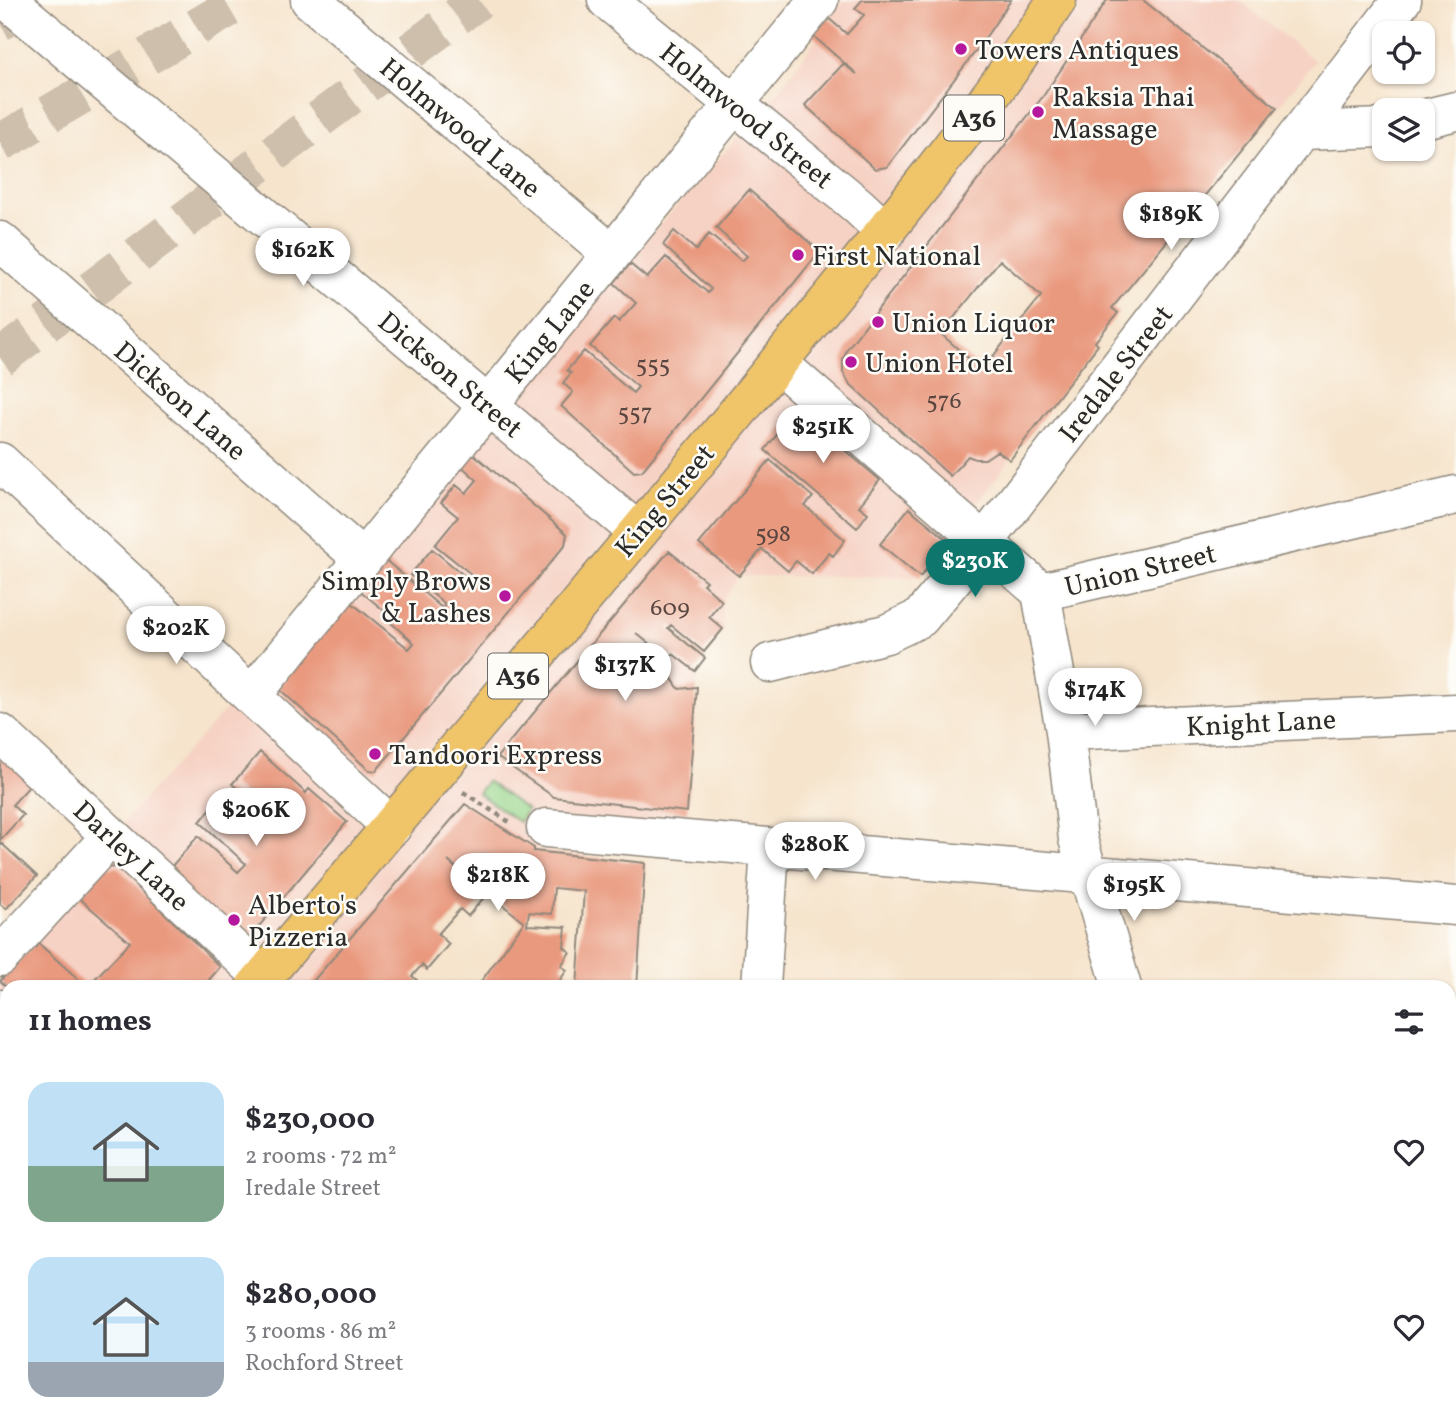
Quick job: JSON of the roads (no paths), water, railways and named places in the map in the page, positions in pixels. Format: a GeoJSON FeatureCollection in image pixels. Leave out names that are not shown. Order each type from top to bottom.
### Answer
{"type":"FeatureCollection","features":[{"type":"Feature","properties":{"kind":"highway","name":"King Street"},"geometry":{"type":"LineString","coordinates":[[261,980],[393,827],[886,232],[983,106],[1057,0]]}},
{"type":"Feature","properties":{"kind":"street","name":"Dickson Street"},"geometry":{"type":"LineString","coordinates":[[7,0],[638,531]]}},
{"type":"Feature","properties":{"kind":"street","name":"Holmwood Lane"},"geometry":{"type":"LineString","coordinates":[[310,0],[612,254]]}},
{"type":"Feature","properties":{"kind":"street","name":"Holmwood Street"},"geometry":{"type":"LineString","coordinates":[[607,0],[857,205],[886,232]]}},
{"type":"Feature","properties":{"kind":"street","name":"King Lane"},"geometry":{"type":"LineString","coordinates":[[252,695],[819,0]]}},
{"type":"Feature","properties":{"kind":"street","name":"Iredale Street"},"geometry":{"type":"LineString","coordinates":[[770,663],[886,634],[920,618],[985,541],[1402,0]]}},
{"type":"Feature","properties":{"kind":"street"},"geometry":{"type":"LineString","coordinates":[[1435,116],[1456,111]]}},
{"type":"Feature","properties":{"kind":"street"},"geometry":{"type":"LineString","coordinates":[[1302,131],[1372,128]]}},
{"type":"Feature","properties":{"kind":"street","name":"Dickson Lane"},"geometry":{"type":"LineString","coordinates":[[0,241],[362,559]]}},
{"type":"Feature","properties":{"kind":"street","name":"Union Street"},"geometry":{"type":"LineString","coordinates":[[778,363],[1041,592],[1456,495]]}},
{"type":"Feature","properties":{"kind":"street"},"geometry":{"type":"LineString","coordinates":[[0,462],[393,827]]}},
{"type":"Feature","properties":{"kind":"street"},"geometry":{"type":"LineString","coordinates":[[1041,592],[1065,731],[1078,839],[1120,980]]}},
{"type":"Feature","properties":{"kind":"street","name":"Knight Lane"},"geometry":{"type":"LineString","coordinates":[[1065,731],[1456,713]]}},
{"type":"Feature","properties":{"kind":"street","name":"Darley Lane"},"geometry":{"type":"LineString","coordinates":[[0,733],[111,836],[257,980]]}},
{"type":"Feature","properties":{"kind":"street"},"geometry":{"type":"LineString","coordinates":[[546,828],[1089,877],[1456,906]]}},
{"type":"Feature","properties":{"kind":"street"},"geometry":{"type":"LineString","coordinates":[[0,957],[111,836]]}},
{"type":"Feature","properties":{"kind":"street"},"geometry":{"type":"LineString","coordinates":[[761,980],[770,848]]}},
{"type":"Feature","properties":{"kind":"tunnel"},"geometry":{"type":"LineString","coordinates":[[0,22],[42,0]]}},
{"type":"Feature","properties":{"kind":"tunnel"},"geometry":{"type":"LineString","coordinates":[[0,143],[243,0]]}},
{"type":"Feature","properties":{"kind":"tunnel"},"geometry":{"type":"LineString","coordinates":[[0,358],[479,0]]}},
{"type":"Feature","properties":{"kind":"place","name":"Towers Antiques"},"geometry":{"type":"Point","coordinates":[961,49]}},
{"type":"Feature","properties":{"kind":"place","name":"Raksia Thai Massage"},"geometry":{"type":"Point","coordinates":[1038,112]}},
{"type":"Feature","properties":{"kind":"place","name":"First National"},"geometry":{"type":"Point","coordinates":[798,255]}},
{"type":"Feature","properties":{"kind":"place","name":"Union Liquor"},"geometry":{"type":"Point","coordinates":[878,322]}},
{"type":"Feature","properties":{"kind":"place","name":"Union Hotel"},"geometry":{"type":"Point","coordinates":[851,362]}},
{"type":"Feature","properties":{"kind":"place","name":"Simply Brows & Lashes"},"geometry":{"type":"Point","coordinates":[505,596]}},
{"type":"Feature","properties":{"kind":"place","name":"Tandoori Express"},"geometry":{"type":"Point","coordinates":[375,754]}},
{"type":"Feature","properties":{"kind":"place","name":"Alberto's Pizzeria"},"geometry":{"type":"Point","coordinates":[234,920]}}]}
